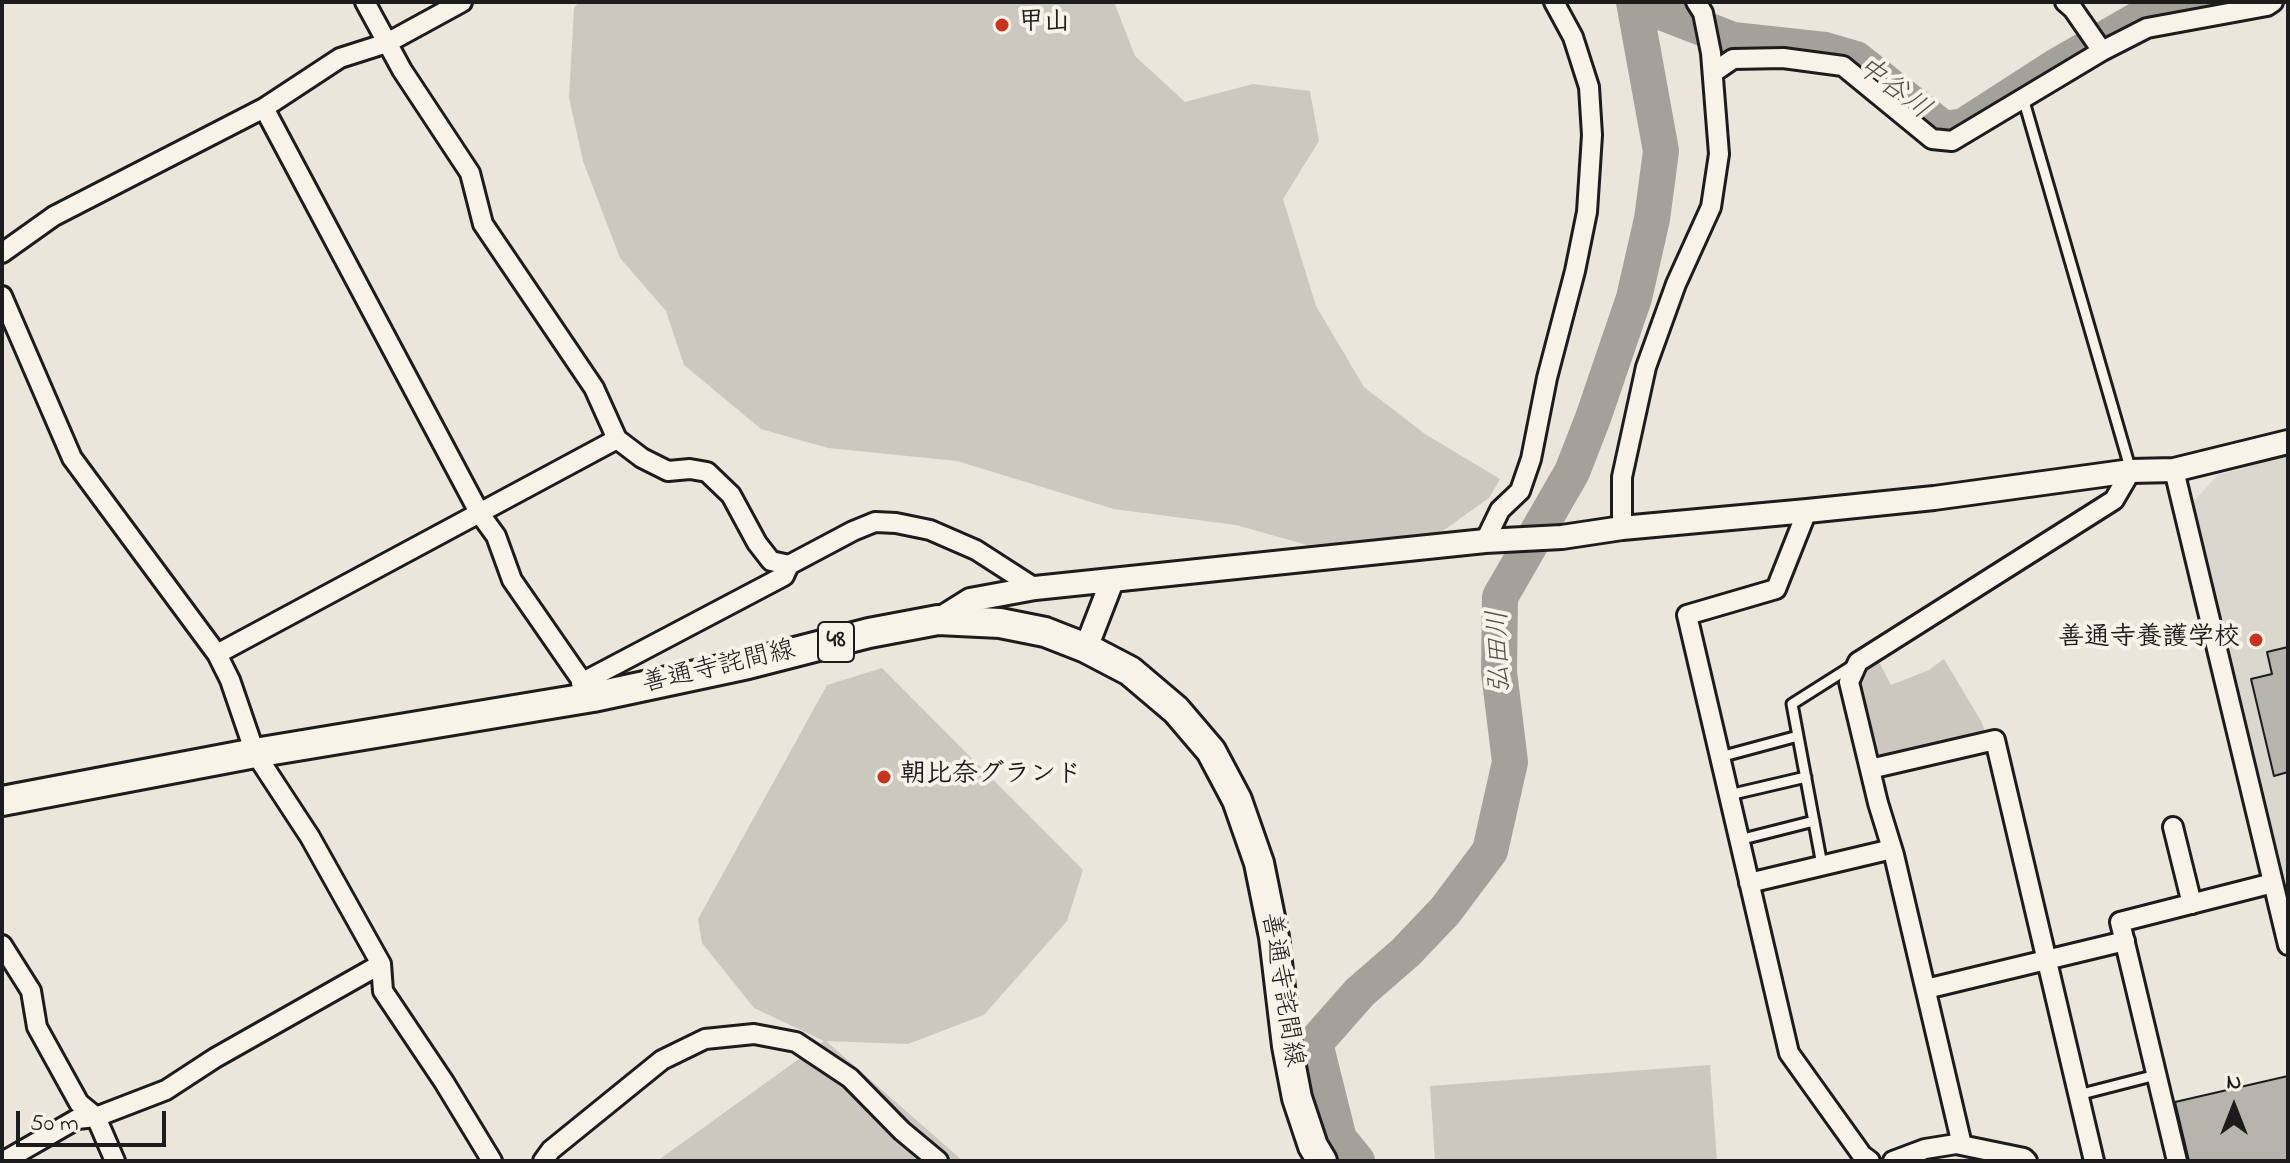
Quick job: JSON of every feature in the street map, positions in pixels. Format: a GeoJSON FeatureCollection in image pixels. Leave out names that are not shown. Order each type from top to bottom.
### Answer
{"type":"FeatureCollection","features":[{"type":"Feature","properties":{"kind":"main road","name":"善通寺詫間線"},"geometry":{"type":"LineString","coordinates":[[2,801],[587,690],[748,664],[869,633],[938,620],[1000,623],[1045,632],[1086,648],[1130,671],[1176,710],[1211,751],[1237,800],[1259,863],[1274,937],[1287,1046],[1297,1098],[1313,1146],[1322,1161]]}},
{"type":"Feature","properties":{"kind":"street"},"geometry":{"type":"LineString","coordinates":[[365,2],[402,70],[470,173],[483,224],[594,388],[617,439],[642,458],[668,471],[690,469],[707,472],[731,495],[757,543],[771,561],[789,565]]}},
{"type":"Feature","properties":{"kind":"street"},"geometry":{"type":"LineString","coordinates":[[2,253],[54,216],[264,108],[340,58],[387,43],[462,2]]}},
{"type":"Feature","properties":{"kind":"street"},"geometry":{"type":"LineString","coordinates":[[1492,540],[1500,510],[1520,491],[1531,459],[1587,212],[1592,135],[1589,87],[1573,37],[1554,2]]}},
{"type":"Feature","properties":{"kind":"street"},"geometry":{"type":"LineString","coordinates":[[2065,2],[2102,51]]}},
{"type":"Feature","properties":{"kind":"street"},"geometry":{"type":"LineString","coordinates":[[1714,72],[1733,59],[1783,58],[1843,66],[1932,139],[1952,141],[2102,51],[2147,28],[2267,6],[2273,2]]}},
{"type":"Feature","properties":{"kind":"street"},"geometry":{"type":"LineString","coordinates":[[1622,528],[1622,477],[1646,367],[1676,284],[1711,207],[1719,154],[1714,72],[1700,8]]}},
{"type":"Feature","properties":{"kind":"street"},"geometry":{"type":"LineString","coordinates":[[264,108],[480,514],[496,536],[512,580],[587,690],[784,576],[789,565],[875,522],[930,530],[976,550],[1035,588]]}},
{"type":"Feature","properties":{"kind":"street"},"geometry":{"type":"LineString","coordinates":[[2,296],[72,458],[217,654],[230,680],[255,753],[318,850],[381,964],[383,991],[492,1161]]}},
{"type":"Feature","properties":{"kind":"street"},"geometry":{"type":"LineString","coordinates":[[217,654],[617,439]]}},
{"type":"Feature","properties":{"kind":"street"},"geometry":{"type":"LineString","coordinates":[[938,620],[970,600],[1035,588],[1934,498],[2131,471],[2174,470],[2288,442]]}},
{"type":"Feature","properties":{"kind":"street"},"geometry":{"type":"LineString","coordinates":[[2174,470],[2288,945]]}},
{"type":"Feature","properties":{"kind":"street"},"geometry":{"type":"LineString","coordinates":[[1962,1145],[1849,682],[1858,662],[2114,500],[2131,471]]}},
{"type":"Feature","properties":{"kind":"street"},"geometry":{"type":"LineString","coordinates":[[1807,511],[1776,589],[1687,615],[1789,1053],[1862,1155],[1870,1161]]}},
{"type":"Feature","properties":{"kind":"street"},"geometry":{"type":"LineString","coordinates":[[1086,648],[1112,581]]}},
{"type":"Feature","properties":{"kind":"street"},"geometry":{"type":"LineString","coordinates":[[1870,769],[1995,740],[2094,1161]]}},
{"type":"Feature","properties":{"kind":"street"},"geometry":{"type":"LineString","coordinates":[[2173,827],[2192,904]]}},
{"type":"Feature","properties":{"kind":"street"},"geometry":{"type":"LineString","coordinates":[[1749,883],[1892,849]]}},
{"type":"Feature","properties":{"kind":"street"},"geometry":{"type":"LineString","coordinates":[[2177,1161],[2120,922],[2273,883]]}},
{"type":"Feature","properties":{"kind":"street"},"geometry":{"type":"LineString","coordinates":[[1926,989],[2125,941]]}},
{"type":"Feature","properties":{"kind":"street"},"geometry":{"type":"LineString","coordinates":[[2,945],[31,991],[37,1027],[79,1103],[96,1117],[115,1161]]}},
{"type":"Feature","properties":{"kind":"street"},"geometry":{"type":"LineString","coordinates":[[4,1161],[77,1119],[96,1117],[166,1090],[215,1058],[381,964]]}},
{"type":"Feature","properties":{"kind":"street"},"geometry":{"type":"LineString","coordinates":[[543,1161],[551,1150],[662,1060],[705,1039],[754,1034],[796,1042],[850,1078],[902,1131],[938,1161]]}},
{"type":"Feature","properties":{"kind":"street"},"geometry":{"type":"LineString","coordinates":[[1893,1161],[1925,1149],[1962,1145],[2027,1161]]}},
{"type":"Feature","properties":{"kind":"lane"},"geometry":{"type":"LineString","coordinates":[[2023,98],[2131,471]]}},
{"type":"Feature","properties":{"kind":"lane"},"geometry":{"type":"LineString","coordinates":[[1822,865],[1792,704],[1858,662]]}},
{"type":"Feature","properties":{"kind":"lane"},"geometry":{"type":"LineString","coordinates":[[1720,757],[1798,736]]}},
{"type":"Feature","properties":{"kind":"lane"},"geometry":{"type":"LineString","coordinates":[[1729,795],[1806,777]]}},
{"type":"Feature","properties":{"kind":"lane"},"geometry":{"type":"LineString","coordinates":[[1739,840],[1814,821]]}},
{"type":"Feature","properties":{"kind":"lane"},"geometry":{"type":"LineString","coordinates":[[2078,1095],[2156,1075]]}},
{"type":"Feature","properties":{"kind":"shaded area"},"geometry":{"type":"Polygon","coordinates":[[[579,2],[1114,2],[1135,56],[1185,102],[1253,84],[1310,91],[1319,141],[1283,199],[1316,306],[1364,387],[1425,434],[1500,479],[1489,498],[1437,535],[1307,545],[1236,525],[1114,509],[957,461],[828,448],[761,429],[684,365],[666,311],[620,258],[583,161],[569,98],[574,8],[579,2]]]}},
{"type":"Feature","properties":{"kind":"shaded area","name":"善通寺養護学校"},"geometry":{"type":"Polygon","coordinates":[[[2288,456],[2288,908],[2192,503],[2218,475],[2288,456]]]}},
{"type":"Feature","properties":{"kind":"shaded area"},"geometry":{"type":"Polygon","coordinates":[[[1944,659],[1986,733],[1885,757],[1874,751],[1856,680],[1861,668],[1878,660],[1891,685],[1929,670],[1944,659]]]}},
{"type":"Feature","properties":{"kind":"shaded area","name":"朝比奈グランド"},"geometry":{"type":"Polygon","coordinates":[[[882,668],[1083,870],[1067,921],[984,1015],[908,1044],[826,1041],[963,1161],[657,1161],[824,1041],[754,1008],[702,943],[698,919],[827,685],[882,668]]]}},
{"type":"Feature","properties":{"kind":"shaded area"},"geometry":{"type":"Polygon","coordinates":[[[1710,1065],[1717,1161],[1435,1161],[1430,1086],[1710,1065]]]}},
{"type":"Feature","properties":{"kind":"building","name":"善通寺養護学校"},"geometry":{"type":"Polygon","coordinates":[[[2288,647],[2288,772],[2274,776],[2251,679],[2272,674],[2267,652],[2288,647]]]}},
{"type":"Feature","properties":{"kind":"building"},"geometry":{"type":"Polygon","coordinates":[[[2288,1076],[2288,1161],[2189,1161],[2175,1102],[2288,1076]]]}},
{"type":"Feature","properties":{"kind":"waterway","name":"弘田川"},"geometry":{"type":"LineString","coordinates":[[1357,1161],[1339,1139],[1315,1043],[1360,992],[1406,952],[1445,911],[1490,851],[1510,762],[1499,672],[1500,597],[1572,472],[1634,298],[1652,219],[1661,151],[1634,2]]}},
{"type":"Feature","properties":{"kind":"waterway","name":"中谷川"},"geometry":{"type":"LineString","coordinates":[[1635,2],[1733,40],[1825,50],[1856,59],[1944,129],[1964,126],[2057,66],[2141,18],[2219,2]]}},
{"type":"Feature","properties":{"kind":"place","name":"甲山"},"geometry":{"type":"Point","coordinates":[1002,25]}},
{"type":"Feature","properties":{"kind":"place","name":"善通寺養護学校"},"geometry":{"type":"Point","coordinates":[2256,640]}},
{"type":"Feature","properties":{"kind":"place","name":"朝比奈グランド"},"geometry":{"type":"Point","coordinates":[884,777]}}]}
